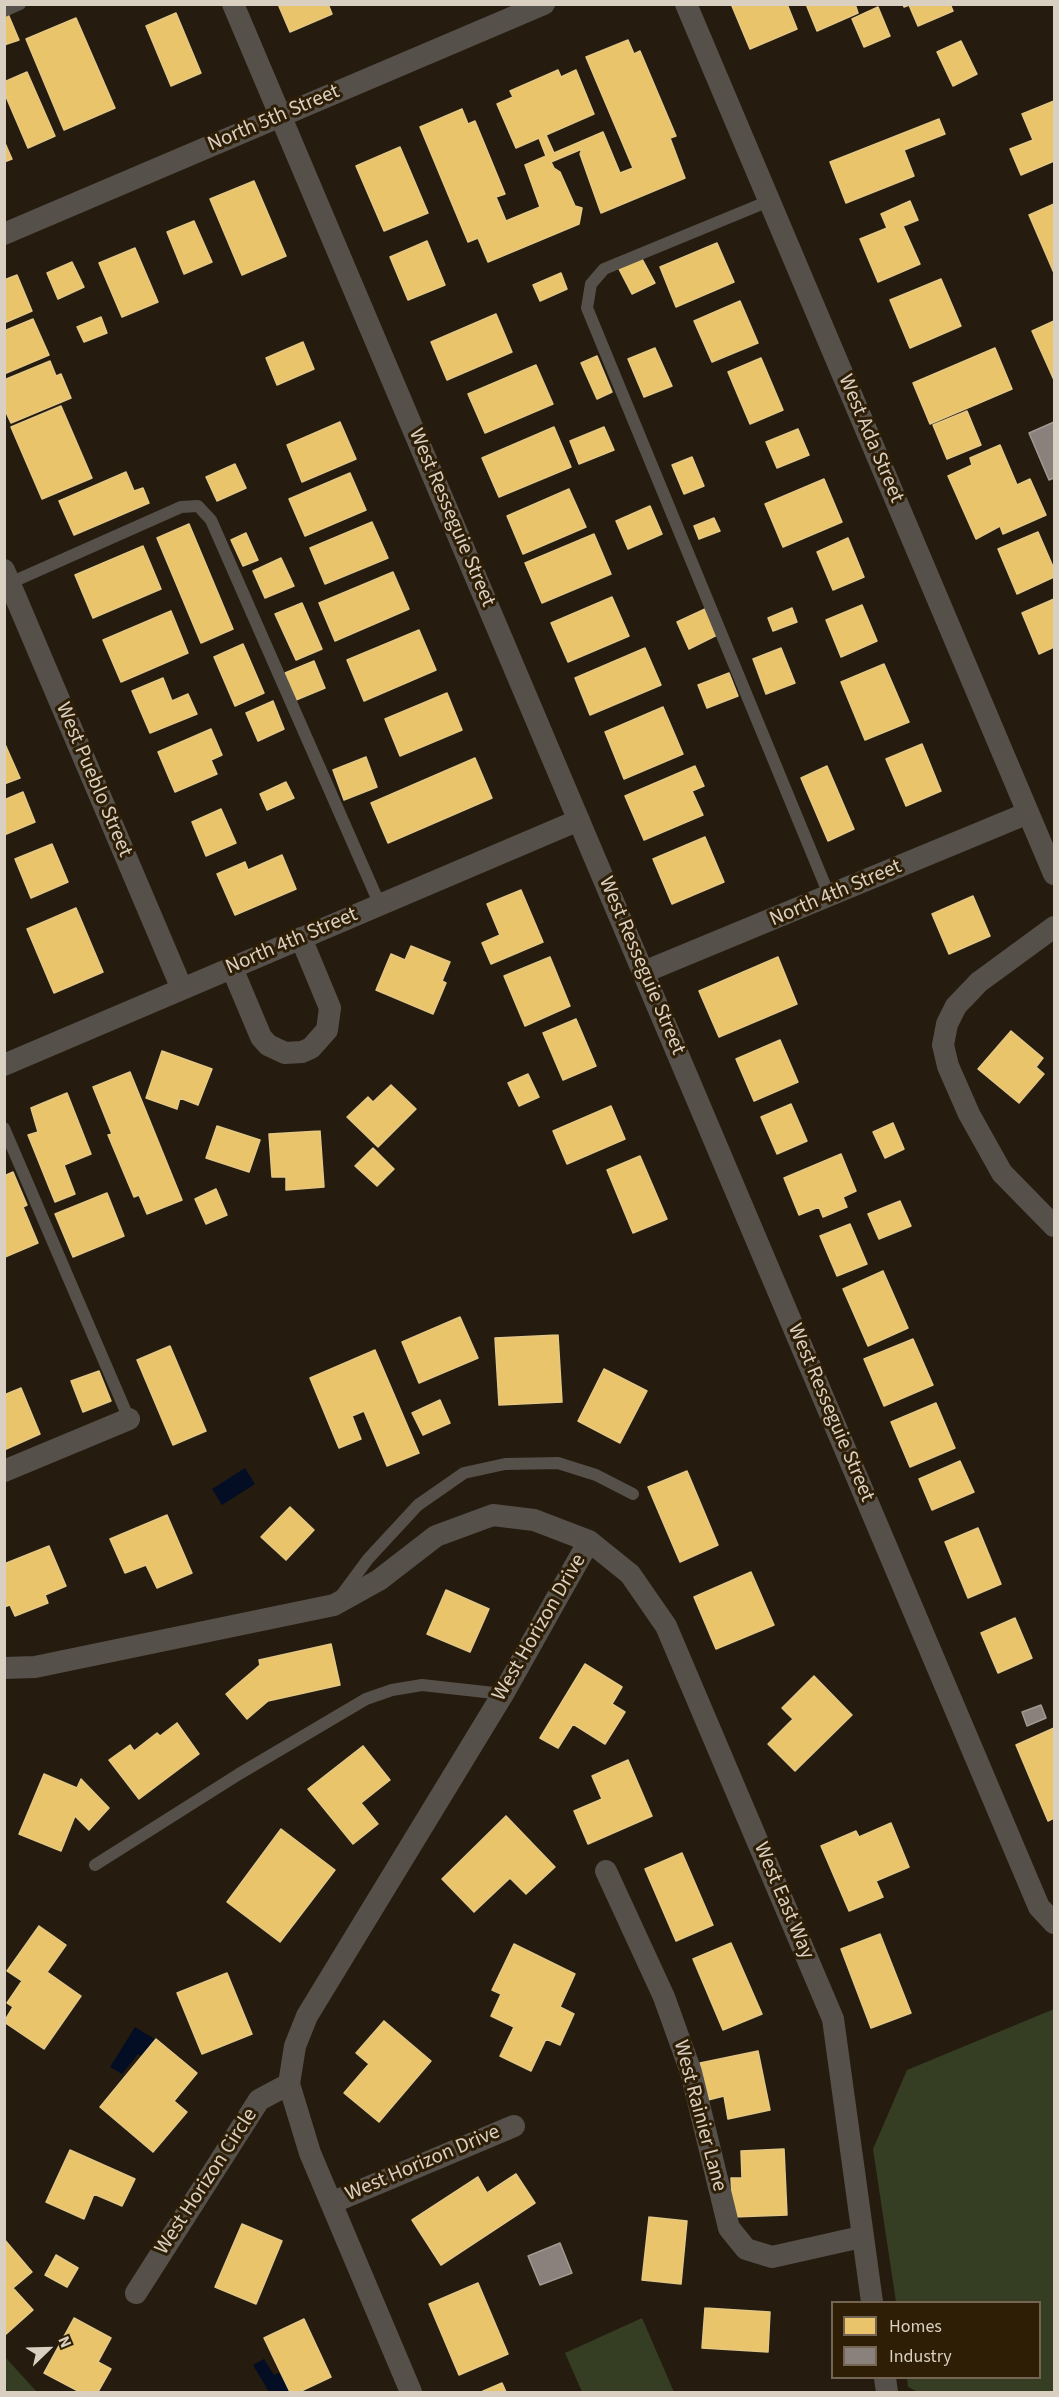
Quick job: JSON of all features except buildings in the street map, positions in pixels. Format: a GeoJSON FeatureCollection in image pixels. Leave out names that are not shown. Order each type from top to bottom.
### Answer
{"type":"FeatureCollection","features":[{"type":"Feature","properties":{"kind":"street","name":"West Resseguie Street"},"geometry":{"type":"LineString","coordinates":[[233,4],[1039,1907],[1054,1923]]}},
{"type":"Feature","properties":{"kind":"street","name":"North 5th Street"},"geometry":{"type":"LineString","coordinates":[[4,234],[544,4]]}},
{"type":"Feature","properties":{"kind":"street","name":"West Ada Street"},"geometry":{"type":"LineString","coordinates":[[686,4],[1054,874]]}},
{"type":"Feature","properties":{"kind":"street","name":"West Pueblo Street"},"geometry":{"type":"LineString","coordinates":[[7,576],[182,989]]}},
{"type":"Feature","properties":{"kind":"street","name":"North 4th Street"},"geometry":{"type":"LineString","coordinates":[[644,972],[1029,813]]}},
{"type":"Feature","properties":{"kind":"street","name":"North 4th Street"},"geometry":{"type":"LineString","coordinates":[[4,1065],[579,820]]}},
{"type":"Feature","properties":{"kind":"street"},"geometry":{"type":"LineString","coordinates":[[1054,927],[971,990],[956,1006],[947,1024],[943,1045],[948,1066],[969,1114],[1002,1173],[1054,1226]]}},
{"type":"Feature","properties":{"kind":"street"},"geometry":{"type":"LineString","coordinates":[[232,968],[261,1037],[268,1045],[285,1053],[302,1052],[311,1048],[327,1030],[330,1008],[301,938]]}},
{"type":"Feature","properties":{"kind":"street"},"geometry":{"type":"LineString","coordinates":[[4,1471],[129,1419]]}},
{"type":"Feature","properties":{"kind":"street","name":"West Horizon Drive"},"geometry":{"type":"LineString","coordinates":[[4,1668],[35,1667],[334,1605],[379,1580],[436,1536],[493,1515],[534,1520],[589,1541],[504,1694],[307,2016],[296,2046],[289,2084],[310,2153],[411,2392]]}},
{"type":"Feature","properties":{"kind":"street","name":"West East Way"},"geometry":{"type":"LineString","coordinates":[[589,1541],[630,1574],[666,1626],[833,2019],[861,2237],[872,2301]]}},
{"type":"Feature","properties":{"kind":"street","name":"West Rainier Lane"},"geometry":{"type":"LineString","coordinates":[[606,1871],[664,1997],[691,2072],[729,2228],[746,2249],[772,2257],[861,2237]]}},
{"type":"Feature","properties":{"kind":"street","name":"West Horizon Circle"},"geometry":{"type":"LineString","coordinates":[[136,2293],[259,2100],[289,2084]]}},
{"type":"Feature","properties":{"kind":"street","name":"West Horizon Drive"},"geometry":{"type":"LineString","coordinates":[[331,2203],[514,2126]]}},
{"type":"Feature","properties":{"kind":"lane"},"geometry":{"type":"LineString","coordinates":[[4,11],[20,4]]}},
{"type":"Feature","properties":{"kind":"lane"},"geometry":{"type":"LineString","coordinates":[[770,201],[604,269],[591,284],[587,308],[830,897]]}},
{"type":"Feature","properties":{"kind":"lane"},"geometry":{"type":"LineString","coordinates":[[7,576],[181,507],[198,506],[211,520],[380,905]]}},
{"type":"Feature","properties":{"kind":"lane"},"geometry":{"type":"LineString","coordinates":[[4,1128],[129,1419]]}},
{"type":"Feature","properties":{"kind":"lane"},"geometry":{"type":"LineString","coordinates":[[334,1605],[368,1559],[418,1505],[464,1473],[505,1464],[558,1463],[596,1475],[633,1494]]}},
{"type":"Feature","properties":{"kind":"lane"},"geometry":{"type":"LineString","coordinates":[[96,1865],[239,1774],[366,1699],[392,1690],[422,1686],[504,1694]]}},
{"type":"Feature","properties":{"kind":"green space"},"geometry":{"type":"Polygon","coordinates":[[[1054,2009],[1054,2392],[918,2392],[908,2387],[907,2379],[1041,2379],[1041,2301],[896,2301],[873,2149],[907,2070],[1054,2009]]]}},
{"type":"Feature","properties":{"kind":"green space"},"geometry":{"type":"Polygon","coordinates":[[[642,2318],[674,2392],[582,2392],[565,2353],[642,2318]]]}},
{"type":"Feature","properties":{"kind":"green space"},"geometry":{"type":"Polygon","coordinates":[[[5,2357],[37,2392],[5,2392],[5,2357]]]}},
{"type":"Feature","properties":{"kind":"water"},"geometry":{"type":"Polygon","coordinates":[[[245,1468],[255,1484],[222,1505],[212,1489],[245,1468]]]}},
{"type":"Feature","properties":{"kind":"water"},"geometry":{"type":"Polygon","coordinates":[[[135,2027],[156,2040],[145,2058],[138,2054],[122,2074],[110,2067],[135,2027]]]}},
{"type":"Feature","properties":{"kind":"water"},"geometry":{"type":"Polygon","coordinates":[[[264,2359],[274,2375],[279,2373],[291,2392],[269,2392],[253,2365],[264,2359]]]}}]}
